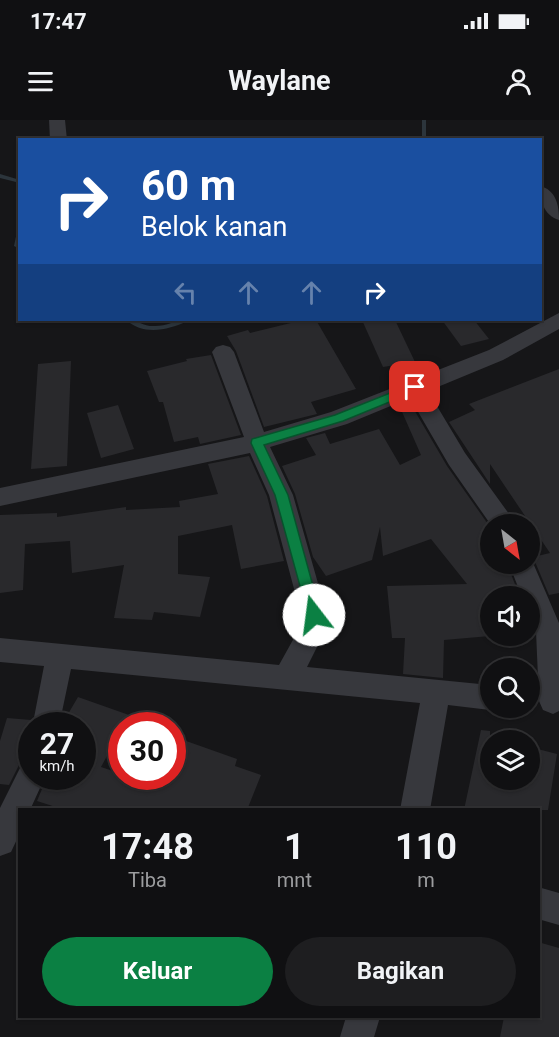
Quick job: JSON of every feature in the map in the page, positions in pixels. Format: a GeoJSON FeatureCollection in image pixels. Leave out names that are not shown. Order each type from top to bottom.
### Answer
{"type":"FeatureCollection","features":[{"type":"Feature","properties":{"kind":"street"},"geometry":{"type":"LineString","coordinates":[[57,120],[60,138]]}},
{"type":"Feature","properties":{"kind":"street"},"geometry":{"type":"LineString","coordinates":[[542,193],[559,214]]}},
{"type":"Feature","properties":{"kind":"street"},"geometry":{"type":"LineString","coordinates":[[0,497],[257,443],[339,418],[496,355],[559,320]]}},
{"type":"Feature","properties":{"kind":"street"},"geometry":{"type":"LineString","coordinates":[[223,352],[257,443],[281,495],[314,615],[307,641],[286,677]]}},
{"type":"Feature","properties":{"kind":"street"},"geometry":{"type":"LineString","coordinates":[[415,387],[458,459],[497,514]]}},
{"type":"Feature","properties":{"kind":"street"},"geometry":{"type":"LineString","coordinates":[[526,574],[549,631],[547,701]]}},
{"type":"Feature","properties":{"kind":"street"},"geometry":{"type":"LineString","coordinates":[[0,650],[480,696]]}},
{"type":"Feature","properties":{"kind":"street"},"geometry":{"type":"LineString","coordinates":[[48,712],[60,655]]}},
{"type":"Feature","properties":{"kind":"street"},"geometry":{"type":"LineString","coordinates":[[415,808],[436,693]]}},
{"type":"Feature","properties":{"kind":"street"},"geometry":{"type":"LineString","coordinates":[[0,841],[24,790]]}},
{"type":"Feature","properties":{"kind":"street"},"geometry":{"type":"LineString","coordinates":[[540,904],[559,909]]}},
{"type":"Feature","properties":{"kind":"street"},"geometry":{"type":"LineString","coordinates":[[357,1037],[363,1018]]}},
{"type":"Feature","properties":{"kind":"building"},"geometry":{"type":"Polygon","coordinates":[[[299,321],[317,321],[356,389],[311,402],[317,414],[264,427],[236,351],[227,336],[248,330],[250,333],[299,321]]]}},
{"type":"Feature","properties":{"kind":"building"},"geometry":{"type":"Polygon","coordinates":[[[362,321],[395,321],[415,362],[383,367],[362,321]]]}},
{"type":"Feature","properties":{"kind":"building"},"geometry":{"type":"Polygon","coordinates":[[[443,321],[475,321],[489,339],[461,346],[443,321]]]}},
{"type":"Feature","properties":{"kind":"building"},"geometry":{"type":"Polygon","coordinates":[[[211,355],[241,435],[200,444],[198,437],[174,442],[163,402],[159,402],[147,371],[187,361],[186,359],[211,355]]]}},
{"type":"Feature","properties":{"kind":"building"},"geometry":{"type":"Polygon","coordinates":[[[71,361],[67,466],[31,469],[38,364],[71,361]]]}},
{"type":"Feature","properties":{"kind":"building"},"geometry":{"type":"Polygon","coordinates":[[[559,369],[559,593],[549,595],[540,574],[540,555],[550,553],[540,538],[540,514],[524,514],[490,464],[490,484],[449,422],[475,410],[469,404],[559,369]]]}},
{"type":"Feature","properties":{"kind":"building"},"geometry":{"type":"Polygon","coordinates":[[[409,401],[447,466],[481,514],[480,574],[511,574],[516,586],[480,586],[480,637],[444,640],[443,678],[403,674],[405,638],[392,638],[387,586],[467,584],[431,539],[383,556],[380,527],[372,560],[326,576],[313,557],[295,494],[282,466],[316,455],[306,438],[325,433],[330,444],[379,429],[400,465],[421,455],[399,405],[409,401]]]}},
{"type":"Feature","properties":{"kind":"building"},"geometry":{"type":"Polygon","coordinates":[[[118,405],[134,449],[101,458],[87,413],[118,405]]]}},
{"type":"Feature","properties":{"kind":"building"},"geometry":{"type":"Polygon","coordinates":[[[249,456],[267,496],[284,561],[241,569],[232,525],[178,536],[178,574],[210,577],[200,617],[154,612],[152,620],[114,618],[124,565],[72,573],[70,541],[25,544],[23,590],[0,593],[0,515],[57,513],[57,517],[126,507],[126,510],[180,507],[179,501],[218,494],[208,464],[249,456]]]}},
{"type":"Feature","properties":{"kind":"building"},"geometry":{"type":"Polygon","coordinates":[[[78,697],[120,712],[108,712],[108,754],[101,767],[108,769],[108,790],[186,790],[186,741],[237,759],[235,766],[261,775],[248,808],[59,808],[37,801],[42,790],[96,790],[96,712],[69,712],[78,697]]]}},
{"type":"Feature","properties":{"kind":"building"},"geometry":{"type":"Polygon","coordinates":[[[7,718],[18,719],[18,767],[9,785],[0,784],[0,741],[7,718]]]}},
{"type":"Feature","properties":{"kind":"building"},"geometry":{"type":"Polygon","coordinates":[[[480,735],[480,790],[540,790],[540,750],[557,754],[548,810],[540,810],[540,808],[464,808],[480,735]]]}},
{"type":"Feature","properties":{"kind":"building"},"geometry":{"type":"Polygon","coordinates":[[[540,943],[559,948],[559,1037],[500,1037],[504,1018],[540,1018],[540,943]]]}},
{"type":"Feature","properties":{"kind":"waterway"},"geometry":{"type":"LineString","coordinates":[[424,120],[424,138]]}},
{"type":"Feature","properties":{"kind":"waterway"},"geometry":{"type":"LineString","coordinates":[[0,176],[18,181]]}},
{"type":"Feature","properties":{"kind":"waterway"},"geometry":{"type":"LineString","coordinates":[[18,241],[18,246]]}},
{"type":"Feature","properties":{"kind":"waterway"},"geometry":{"type":"LineString","coordinates":[[131,321],[150,328],[165,327],[183,321]]}},
{"type":"Feature","properties":{"kind":"route"},"geometry":{"type":"LineString","coordinates":[[314,615],[281,495],[257,443],[339,418],[415,387]]}}]}
